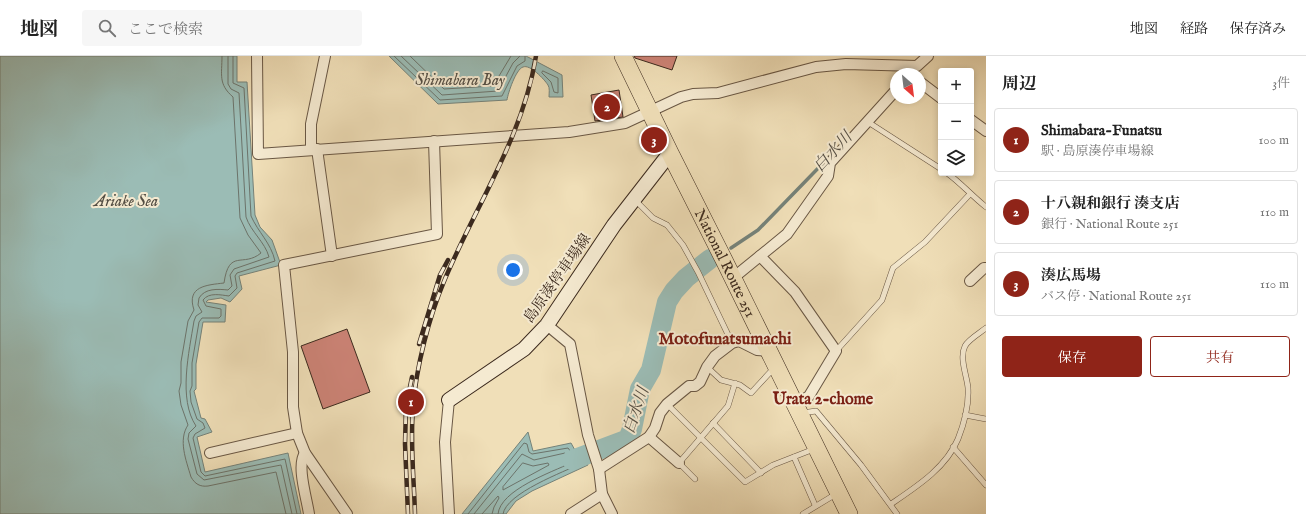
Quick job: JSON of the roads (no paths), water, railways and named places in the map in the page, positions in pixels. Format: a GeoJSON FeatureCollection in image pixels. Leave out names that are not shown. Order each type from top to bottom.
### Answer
{"type":"FeatureCollection","features":[{"type":"Feature","properties":{"kind":"highway","name":"National Route 251"},"geometry":{"type":"LineString","coordinates":[[623,56],[849,514]]}},
{"type":"Feature","properties":{"kind":"main road","name":"島原湊停車場線"},"geometry":{"type":"LineString","coordinates":[[449,400],[524,349],[547,325],[610,232],[670,153]]}},
{"type":"Feature","properties":{"kind":"street"},"geometry":{"type":"LineString","coordinates":[[257,56],[258,154],[569,132],[625,123],[681,97],[693,94],[718,93],[826,65],[846,64],[912,68],[928,56]]}},
{"type":"Feature","properties":{"kind":"street"},"geometry":{"type":"LineString","coordinates":[[325,56],[311,124],[332,256]]}},
{"type":"Feature","properties":{"kind":"street"},"geometry":{"type":"LineString","coordinates":[[926,87],[938,96]]}},
{"type":"Feature","properties":{"kind":"street"},"geometry":{"type":"LineString","coordinates":[[733,278],[787,234],[828,176],[830,163],[890,97]]}},
{"type":"Feature","properties":{"kind":"street"},"geometry":{"type":"LineString","coordinates":[[974,122],[986,130]]}},
{"type":"Feature","properties":{"kind":"street"},"geometry":{"type":"LineString","coordinates":[[348,514],[305,453],[297,433],[293,406],[292,352],[284,265],[437,234],[434,141]]}},
{"type":"Feature","properties":{"kind":"street"},"geometry":{"type":"LineString","coordinates":[[760,256],[795,292],[836,351],[809,396],[797,409]]}},
{"type":"Feature","properties":{"kind":"street"},"geometry":{"type":"LineString","coordinates":[[970,281],[984,268],[986,268]]}},
{"type":"Feature","properties":{"kind":"street"},"geometry":{"type":"LineString","coordinates":[[547,325],[570,344],[588,435],[598,466],[602,494],[612,514]]}},
{"type":"Feature","properties":{"kind":"street"},"geometry":{"type":"LineString","coordinates":[[598,466],[649,438],[655,428],[660,413],[667,404],[689,386],[695,386],[700,382],[707,367],[715,356],[732,343],[739,340],[773,358]]}},
{"type":"Feature","properties":{"kind":"street"},"geometry":{"type":"LineString","coordinates":[[449,400],[445,442],[449,514]]}},
{"type":"Feature","properties":{"kind":"street"},"geometry":{"type":"LineString","coordinates":[[210,453],[297,433]]}},
{"type":"Feature","properties":{"kind":"street"},"geometry":{"type":"LineString","coordinates":[[649,438],[679,463]]}},
{"type":"Feature","properties":{"kind":"street"},"geometry":{"type":"LineString","coordinates":[[305,453],[302,458],[301,466],[309,514]]}},
{"type":"Feature","properties":{"kind":"street"},"geometry":{"type":"LineString","coordinates":[[571,514],[602,494]]}},
{"type":"Feature","properties":{"kind":"lane"},"geometry":{"type":"LineString","coordinates":[[868,122],[938,167]]}},
{"type":"Feature","properties":{"kind":"lane"},"geometry":{"type":"LineString","coordinates":[[952,176],[958,180],[970,194],[986,208]]}},
{"type":"Feature","properties":{"kind":"lane"},"geometry":{"type":"LineString","coordinates":[[836,351],[882,300],[893,268],[925,242],[970,194]]}},
{"type":"Feature","properties":{"kind":"lane"},"geometry":{"type":"LineString","coordinates":[[634,200],[653,218],[667,224],[683,245],[698,272],[732,343]]}},
{"type":"Feature","properties":{"kind":"lane"},"geometry":{"type":"LineString","coordinates":[[891,504],[930,476],[945,460],[953,447],[965,415],[968,389],[963,351],[968,343],[986,328]]}},
{"type":"Feature","properties":{"kind":"lane"},"geometry":{"type":"LineString","coordinates":[[707,367],[721,380],[735,383],[751,393],[773,358]]}},
{"type":"Feature","properties":{"kind":"lane"},"geometry":{"type":"LineString","coordinates":[[695,479],[679,463],[728,406],[735,383]]}},
{"type":"Feature","properties":{"kind":"lane"},"geometry":{"type":"LineString","coordinates":[[667,404],[701,436],[703,440],[745,482],[773,465],[817,448]]}},
{"type":"Feature","properties":{"kind":"lane"},"geometry":{"type":"LineString","coordinates":[[797,409],[816,411],[891,504],[897,514]]}},
{"type":"Feature","properties":{"kind":"lane"},"geometry":{"type":"LineString","coordinates":[[965,415],[986,419]]}},
{"type":"Feature","properties":{"kind":"lane"},"geometry":{"type":"LineString","coordinates":[[714,424],[761,473]]}},
{"type":"Feature","properties":{"kind":"lane"},"geometry":{"type":"LineString","coordinates":[[953,447],[986,485]]}},
{"type":"Feature","properties":{"kind":"lane"},"geometry":{"type":"LineString","coordinates":[[794,457],[815,505]]}},
{"type":"Feature","properties":{"kind":"lane"},"geometry":{"type":"LineString","coordinates":[[804,514],[815,505],[838,492]]}},
{"type":"Feature","properties":{"kind":"water","name":"Ariake Sea"},"geometry":{"type":"Polygon","coordinates":[[[0,56],[237,56],[237,82],[247,82],[255,215],[260,227],[272,240],[281,265],[239,276],[242,289],[230,302],[221,298],[208,300],[206,302],[226,305],[225,322],[203,322],[196,364],[196,389],[194,391],[201,418],[205,419],[212,432],[197,437],[205,472],[288,453],[301,514],[0,514],[0,56]]]}},
{"type":"Feature","properties":{"kind":"water","name":"Shimabara Bay"},"geometry":{"type":"Polygon","coordinates":[[[389,56],[526,56],[562,75],[563,97],[549,97],[549,88],[546,82],[537,73],[529,68],[523,67],[515,76],[507,100],[438,104],[389,56]]]}},
{"type":"Feature","properties":{"kind":"water"},"geometry":{"type":"Polygon","coordinates":[[[528,432],[533,451],[571,443],[576,452],[584,449],[585,452],[588,451],[592,460],[587,462],[588,465],[532,491],[516,501],[506,514],[462,514],[528,432]]]}},
{"type":"Feature","properties":{"kind":"waterway","name":"白水川"},"geometry":{"type":"LineString","coordinates":[[731,248],[758,230],[829,157]]}},
{"type":"Feature","properties":{"kind":"waterway","name":"白水川"},"geometry":{"type":"LineString","coordinates":[[572,460],[628,439],[632,429],[640,389],[651,370],[667,302],[674,291],[686,278],[710,259]]}},
{"type":"Feature","properties":{"kind":"railway"},"geometry":{"type":"LineString","coordinates":[[415,514],[412,421],[417,376],[424,342],[445,279],[457,251],[510,143],[521,115],[530,86],[536,56]]}},
{"type":"Feature","properties":{"kind":"railway"},"geometry":{"type":"LineString","coordinates":[[419,344],[440,275],[448,260]]}},
{"type":"Feature","properties":{"kind":"railway"},"geometry":{"type":"LineString","coordinates":[[408,514],[405,444],[406,407],[412,377]]}},
{"type":"Feature","properties":{"kind":"place","name":"十八親和銀行 湊支店"},"geometry":{"type":"Point","coordinates":[607,107]}},
{"type":"Feature","properties":{"kind":"place","name":"湊広馬場"},"geometry":{"type":"Point","coordinates":[654,140]}},
{"type":"Feature","properties":{"kind":"place","name":"Shimabara-Funatsu"},"geometry":{"type":"Point","coordinates":[411,402]}},
{"type":"Feature","properties":{"kind":"district","name":"Motofunatsumachi"},"geometry":{"type":"Point","coordinates":[725,338]}},
{"type":"Feature","properties":{"kind":"district","name":"Urata 2-chome"},"geometry":{"type":"Point","coordinates":[823,398]}}]}
